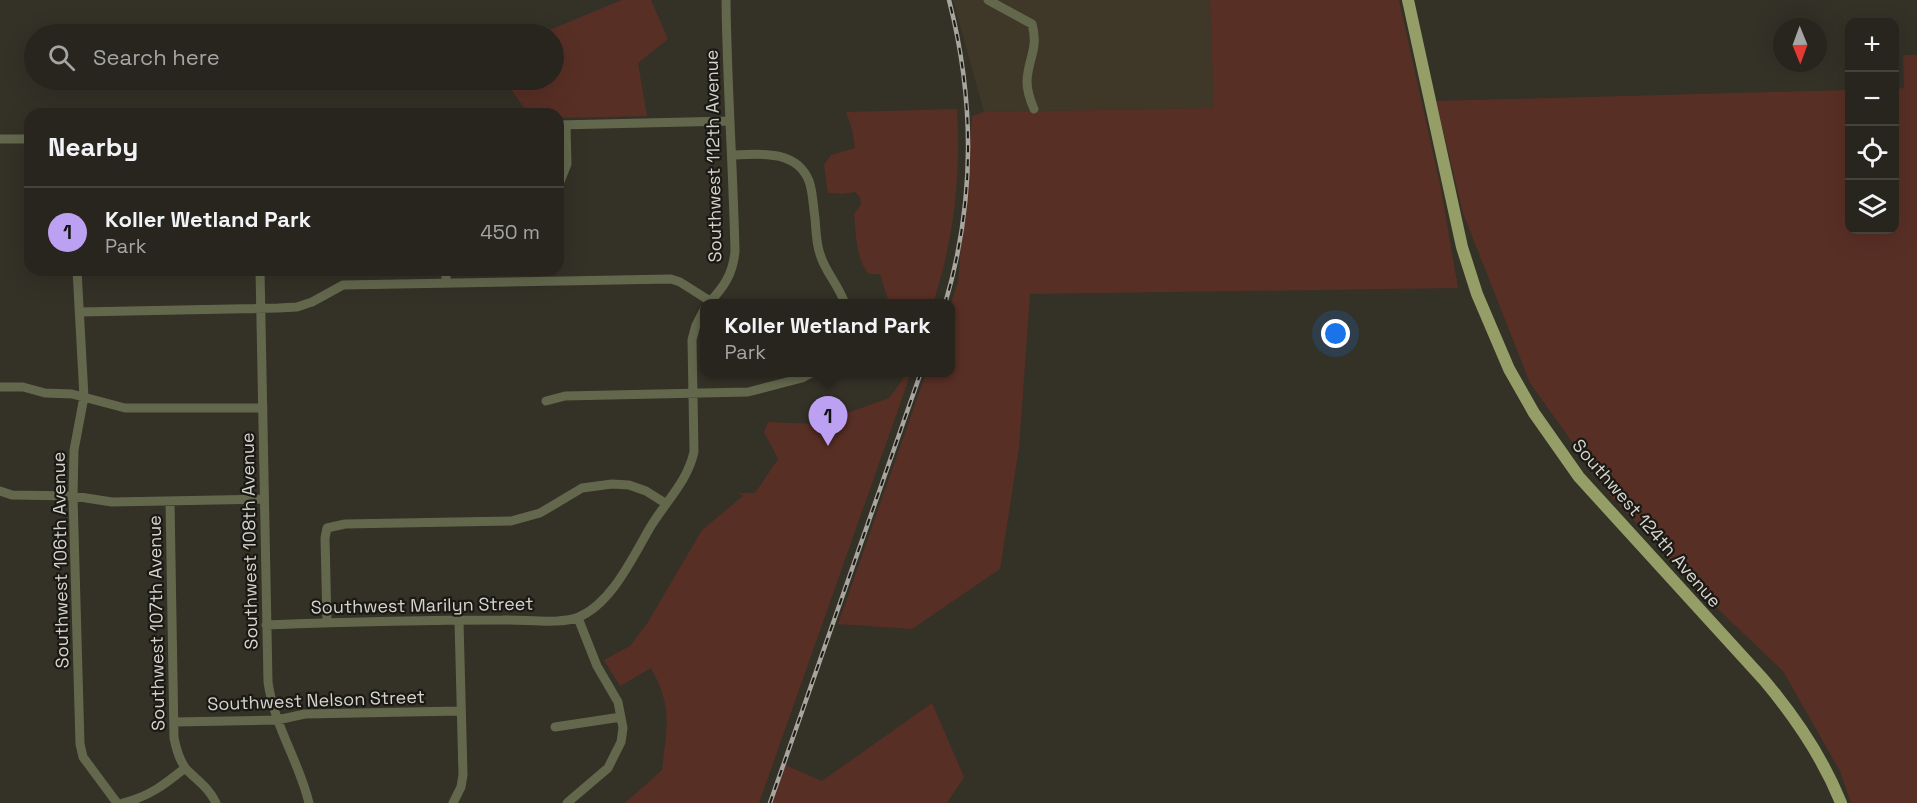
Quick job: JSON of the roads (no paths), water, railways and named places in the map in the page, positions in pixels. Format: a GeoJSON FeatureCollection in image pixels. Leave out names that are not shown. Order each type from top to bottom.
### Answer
{"type":"FeatureCollection","features":[{"type":"Feature","properties":{"kind":"main road","name":"Southwest 124th Avenue"},"geometry":{"type":"LineString","coordinates":[[1408,0],[1462,248],[1477,294],[1509,369],[1534,414],[1579,477],[1764,680],[1788,710],[1825,769],[1841,803]]}},
{"type":"Feature","properties":{"kind":"street","name":"Southwest 112th Avenue"},"geometry":{"type":"LineString","coordinates":[[713,299],[724,287],[733,270],[734,260],[726,0]]}},
{"type":"Feature","properties":{"kind":"street"},"geometry":{"type":"LineString","coordinates":[[988,0],[1032,24],[1035,45],[1027,80],[1029,96],[1034,109]]}},
{"type":"Feature","properties":{"kind":"street"},"geometry":{"type":"LineString","coordinates":[[564,125],[730,121]]}},
{"type":"Feature","properties":{"kind":"street"},"geometry":{"type":"LineString","coordinates":[[0,139],[24,139]]}},
{"type":"Feature","properties":{"kind":"street"},"geometry":{"type":"LineString","coordinates":[[564,141],[567,164],[564,172]]}},
{"type":"Feature","properties":{"kind":"street"},"geometry":{"type":"LineString","coordinates":[[732,155],[778,156],[789,160],[804,173],[812,196],[820,256],[843,299]]}},
{"type":"Feature","properties":{"kind":"street","name":"Southwest 106th Avenue"},"geometry":{"type":"LineString","coordinates":[[77,276],[84,397],[74,450],[73,496],[80,744],[83,757],[117,803]]}},
{"type":"Feature","properties":{"kind":"street","name":"Southwest 108th Avenue"},"geometry":{"type":"LineString","coordinates":[[260,276],[268,682],[277,720],[300,772],[309,803]]}},
{"type":"Feature","properties":{"kind":"street"},"geometry":{"type":"LineString","coordinates":[[446,276],[446,283]]}},
{"type":"Feature","properties":{"kind":"street"},"geometry":{"type":"LineString","coordinates":[[80,312],[297,307],[312,302],[343,285],[671,279],[680,282],[702,299]]}},
{"type":"Feature","properties":{"kind":"street","name":"Southwest 112th Avenue"},"geometry":{"type":"LineString","coordinates":[[578,618],[608,596],[665,503],[680,486],[690,469],[694,452],[692,340],[700,318]]}},
{"type":"Feature","properties":{"kind":"street"},"geometry":{"type":"LineString","coordinates":[[546,401],[565,396],[759,391],[804,377]]}},
{"type":"Feature","properties":{"kind":"street"},"geometry":{"type":"LineString","coordinates":[[0,387],[22,387],[45,393],[72,394],[125,408],[263,408]]}},
{"type":"Feature","properties":{"kind":"street"},"geometry":{"type":"LineString","coordinates":[[327,623],[325,538],[327,528],[345,524],[511,521],[540,513],[582,488],[612,484],[629,485],[646,491],[665,503]]}},
{"type":"Feature","properties":{"kind":"street"},"geometry":{"type":"LineString","coordinates":[[0,491],[24,496],[73,496],[112,502],[264,499]]}},
{"type":"Feature","properties":{"kind":"street","name":"Southwest 107th Avenue"},"geometry":{"type":"LineString","coordinates":[[170,501],[174,722],[177,748],[185,768]]}},
{"type":"Feature","properties":{"kind":"street"},"geometry":{"type":"LineString","coordinates":[[567,803],[608,768],[621,742],[623,728],[618,702],[597,666],[578,618]]}},
{"type":"Feature","properties":{"kind":"street","name":"Southwest Marilyn Street"},"geometry":{"type":"LineString","coordinates":[[267,625],[578,618]]}},
{"type":"Feature","properties":{"kind":"street"},"geometry":{"type":"LineString","coordinates":[[453,803],[458,798],[462,781],[459,621]]}},
{"type":"Feature","properties":{"kind":"street","name":"Southwest Nelson Street"},"geometry":{"type":"LineString","coordinates":[[174,722],[277,720],[305,714],[460,711]]}},
{"type":"Feature","properties":{"kind":"street"},"geometry":{"type":"LineString","coordinates":[[555,727],[621,717]]}},
{"type":"Feature","properties":{"kind":"street"},"geometry":{"type":"LineString","coordinates":[[123,803],[152,793],[185,768],[203,783],[216,803]]}},
{"type":"Feature","properties":{"kind":"railway"},"geometry":{"type":"LineString","coordinates":[[946,299],[962,228],[968,152],[964,76],[949,0]]}},
{"type":"Feature","properties":{"kind":"railway"},"geometry":{"type":"LineString","coordinates":[[770,803],[919,377]]}},
{"type":"Feature","properties":{"kind":"place","name":"Koller Wetland Park"},"geometry":{"type":"Point","coordinates":[828,446]}}]}
